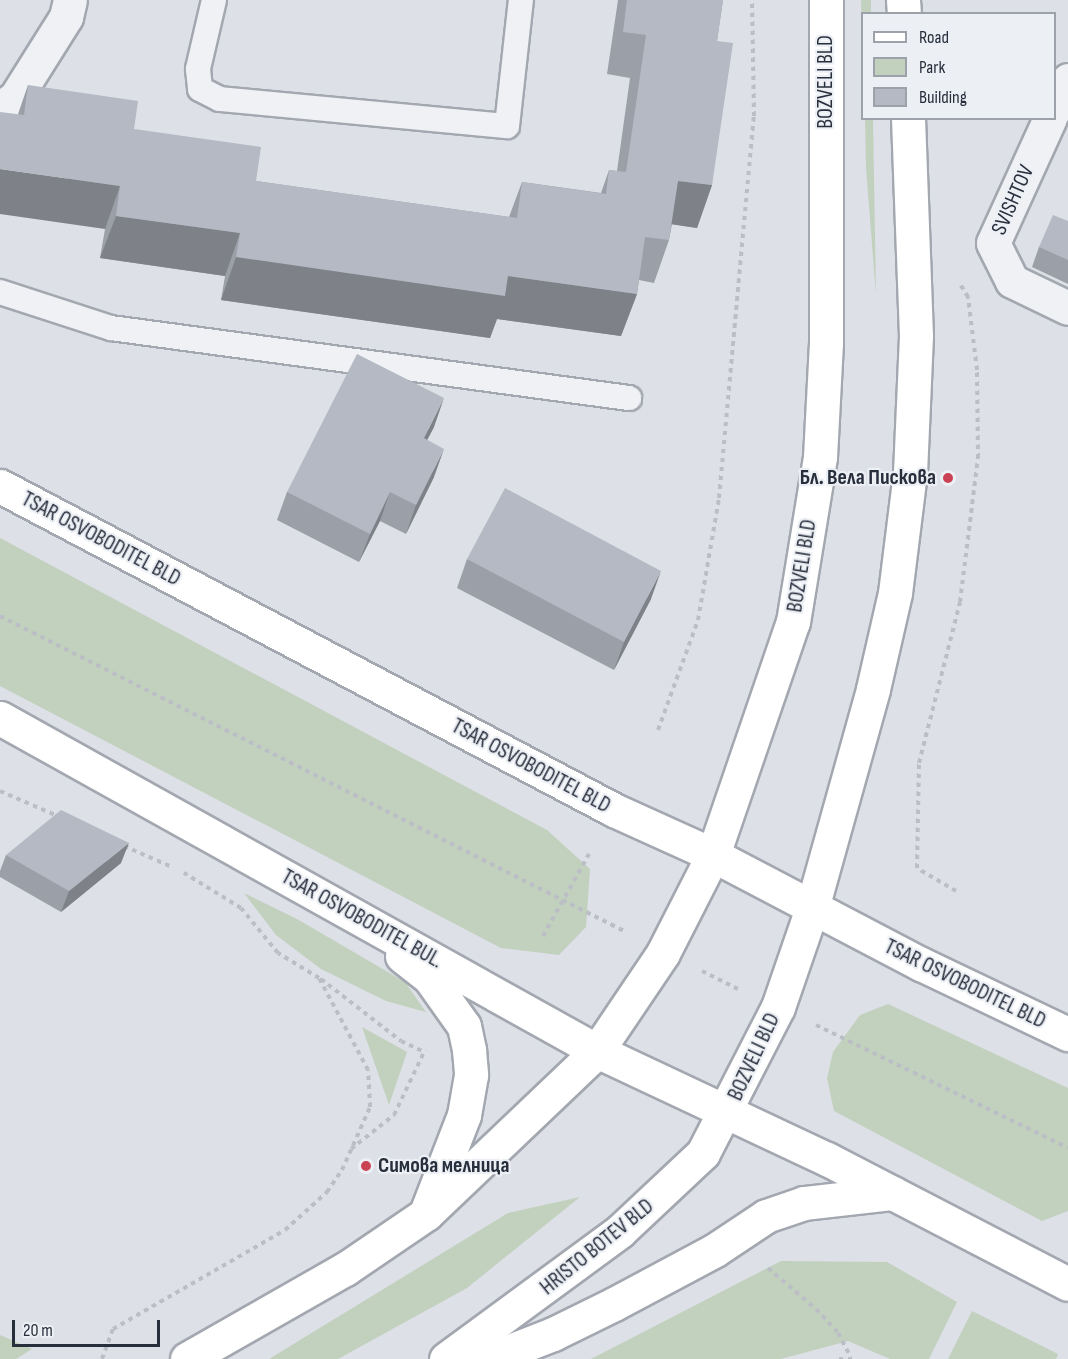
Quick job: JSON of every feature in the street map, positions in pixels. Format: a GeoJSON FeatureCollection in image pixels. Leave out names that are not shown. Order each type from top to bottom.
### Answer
{"type":"FeatureCollection","features":[{"type":"Feature","properties":{"kind":"main road","name":"BOZVELI BLD"},"geometry":{"type":"LineString","coordinates":[[597,1051],[663,953],[713,855],[793,622],[820,457],[826,343],[826,0]]}},
{"type":"Feature","properties":{"kind":"main road","name":"BOZVELI BLD"},"geometry":{"type":"LineString","coordinates":[[727,1114],[778,1007],[812,908],[873,689],[896,593],[910,473],[916,336],[908,120]]}},
{"type":"Feature","properties":{"kind":"main road","name":"TSAR OSVOBODITEL BLD"},"geometry":{"type":"LineString","coordinates":[[0,486],[614,810],[713,855],[812,908],[1068,1034]]}},
{"type":"Feature","properties":{"kind":"main road","name":"TSAR OSVOBODITEL BUL."},"geometry":{"type":"LineString","coordinates":[[0,718],[597,1051],[727,1114]]}},
{"type":"Feature","properties":{"kind":"main road"},"geometry":{"type":"LineString","coordinates":[[334,903],[429,977],[464,1026],[471,1075],[465,1105],[426,1214]]}},
{"type":"Feature","properties":{"kind":"main road"},"geometry":{"type":"LineString","coordinates":[[187,1359],[345,1269],[426,1214],[597,1051]]}},
{"type":"Feature","properties":{"kind":"main road"},"geometry":{"type":"LineString","coordinates":[[727,1114],[892,1193],[1068,1284]]}},
{"type":"Feature","properties":{"kind":"main road","name":"HRISTO BOTEV BLD"},"geometry":{"type":"LineString","coordinates":[[446,1359],[545,1290],[671,1186],[703,1154],[727,1114]]}},
{"type":"Feature","properties":{"kind":"main road"},"geometry":{"type":"LineString","coordinates":[[489,1359],[553,1334],[614,1304],[715,1250],[766,1216],[804,1203],[892,1193]]}},
{"type":"Feature","properties":{"kind":"street"},"geometry":{"type":"LineString","coordinates":[[0,108],[15,98],[66,17],[69,0]]}},
{"type":"Feature","properties":{"kind":"street"},"geometry":{"type":"LineString","coordinates":[[1056,106],[1068,80]]}},
{"type":"Feature","properties":{"kind":"street","name":"SVISHTOV"},"geometry":{"type":"LineString","coordinates":[[1049,120],[993,243],[1012,281],[1068,308]]}},
{"type":"Feature","properties":{"kind":"lane"},"geometry":{"type":"LineString","coordinates":[[214,0],[198,69],[200,89],[220,99],[507,126],[521,0]]}},
{"type":"Feature","properties":{"kind":"lane"},"geometry":{"type":"LineString","coordinates":[[0,292],[111,328],[629,398]]}},
{"type":"Feature","properties":{"kind":"path"},"geometry":{"type":"LineString","coordinates":[[658,730],[698,620],[719,498],[754,116],[752,0]]}},
{"type":"Feature","properties":{"kind":"path"},"geometry":{"type":"LineString","coordinates":[[0,616],[564,898],[663,953],[1068,1148]]}},
{"type":"Feature","properties":{"kind":"path"},"geometry":{"type":"LineString","coordinates":[[0,791],[63,819]]}},
{"type":"Feature","properties":{"kind":"path"},"geometry":{"type":"LineString","coordinates":[[116,842],[179,870],[241,908],[278,952],[319,978],[401,1041],[422,1051],[394,1115],[351,1149]]}},
{"type":"Feature","properties":{"kind":"path"},"geometry":{"type":"LineString","coordinates":[[543,936],[589,855]]}},
{"type":"Feature","properties":{"kind":"path"},"geometry":{"type":"LineString","coordinates":[[102,1359],[113,1329],[285,1230],[327,1192],[351,1149],[370,1107],[368,1070],[319,978]]}},
{"type":"Feature","properties":{"kind":"path"},"geometry":{"type":"LineString","coordinates":[[768,1268],[816,1309],[838,1333],[854,1358],[839,1359]]}},
{"type":"Feature","properties":{"kind":"green space"},"geometry":{"type":"Polygon","coordinates":[[[861,0],[871,0],[871,12],[861,12],[861,0]]]}},
{"type":"Feature","properties":{"kind":"green space"},"geometry":{"type":"Polygon","coordinates":[[[865,120],[873,120],[876,295],[866,168],[865,120]]]}},
{"type":"Feature","properties":{"kind":"green space"},"geometry":{"type":"Polygon","coordinates":[[[0,538],[547,830],[590,869],[586,927],[559,955],[501,948],[0,686],[0,538]]]}},
{"type":"Feature","properties":{"kind":"green space"},"geometry":{"type":"Polygon","coordinates":[[[244,893],[297,919],[405,982],[426,1012],[386,1001],[321,969],[276,935],[244,893]]]}},
{"type":"Feature","properties":{"kind":"green space"},"geometry":{"type":"Polygon","coordinates":[[[888,1004],[1068,1088],[1068,1211],[1042,1221],[834,1111],[827,1078],[833,1052],[860,1015],[888,1004]]]}},
{"type":"Feature","properties":{"kind":"green space"},"geometry":{"type":"Polygon","coordinates":[[[362,1027],[407,1052],[389,1105],[362,1027]]]}},
{"type":"Feature","properties":{"kind":"green space"},"geometry":{"type":"Polygon","coordinates":[[[580,1197],[467,1288],[338,1359],[269,1359],[508,1213],[580,1197]]]}},
{"type":"Feature","properties":{"kind":"green space"},"geometry":{"type":"Polygon","coordinates":[[[781,1261],[887,1262],[957,1302],[929,1359],[890,1359],[848,1341],[781,1359],[591,1359],[781,1261]]]}},
{"type":"Feature","properties":{"kind":"green space"},"geometry":{"type":"Polygon","coordinates":[[[972,1311],[1058,1354],[1056,1359],[948,1359],[972,1311]]]}},
{"type":"Feature","properties":{"kind":"green space"},"geometry":{"type":"Polygon","coordinates":[[[0,1335],[32,1349],[16,1359],[0,1359],[0,1335]]]}},
{"type":"Feature","properties":{"kind":"building"},"geometry":{"type":"Polygon","coordinates":[[[627,0],[723,0],[717,41],[733,43],[712,185],[678,181],[669,240],[645,237],[637,294],[508,276],[505,296],[236,257],[240,233],[116,216],[120,186],[0,169],[0,112],[24,115],[28,85],[138,101],[134,129],[261,147],[256,181],[517,218],[522,182],[606,194],[609,170],[626,172],[646,35],[623,32],[627,0]]]}},
{"type":"Feature","properties":{"kind":"building"},"geometry":{"type":"Polygon","coordinates":[[[1053,215],[1068,221],[1068,260],[1039,247],[1053,215]]]}},
{"type":"Feature","properties":{"kind":"building"},"geometry":{"type":"Polygon","coordinates":[[[357,354],[444,398],[424,438],[444,449],[416,505],[390,492],[370,534],[287,492],[357,354]]]}},
{"type":"Feature","properties":{"kind":"building"},"geometry":{"type":"Polygon","coordinates":[[[505,488],[661,571],[624,642],[467,559],[505,488]]]}},
{"type":"Feature","properties":{"kind":"building"},"geometry":{"type":"Polygon","coordinates":[[[61,810],[129,843],[69,891],[6,855],[61,810]]]}},
{"type":"Feature","properties":{"kind":"place","name":"Бл. Вела Пискова"},"geometry":{"type":"Point","coordinates":[948,478]}},
{"type":"Feature","properties":{"kind":"place","name":"Симова мелница"},"geometry":{"type":"Point","coordinates":[366,1166]}}]}
